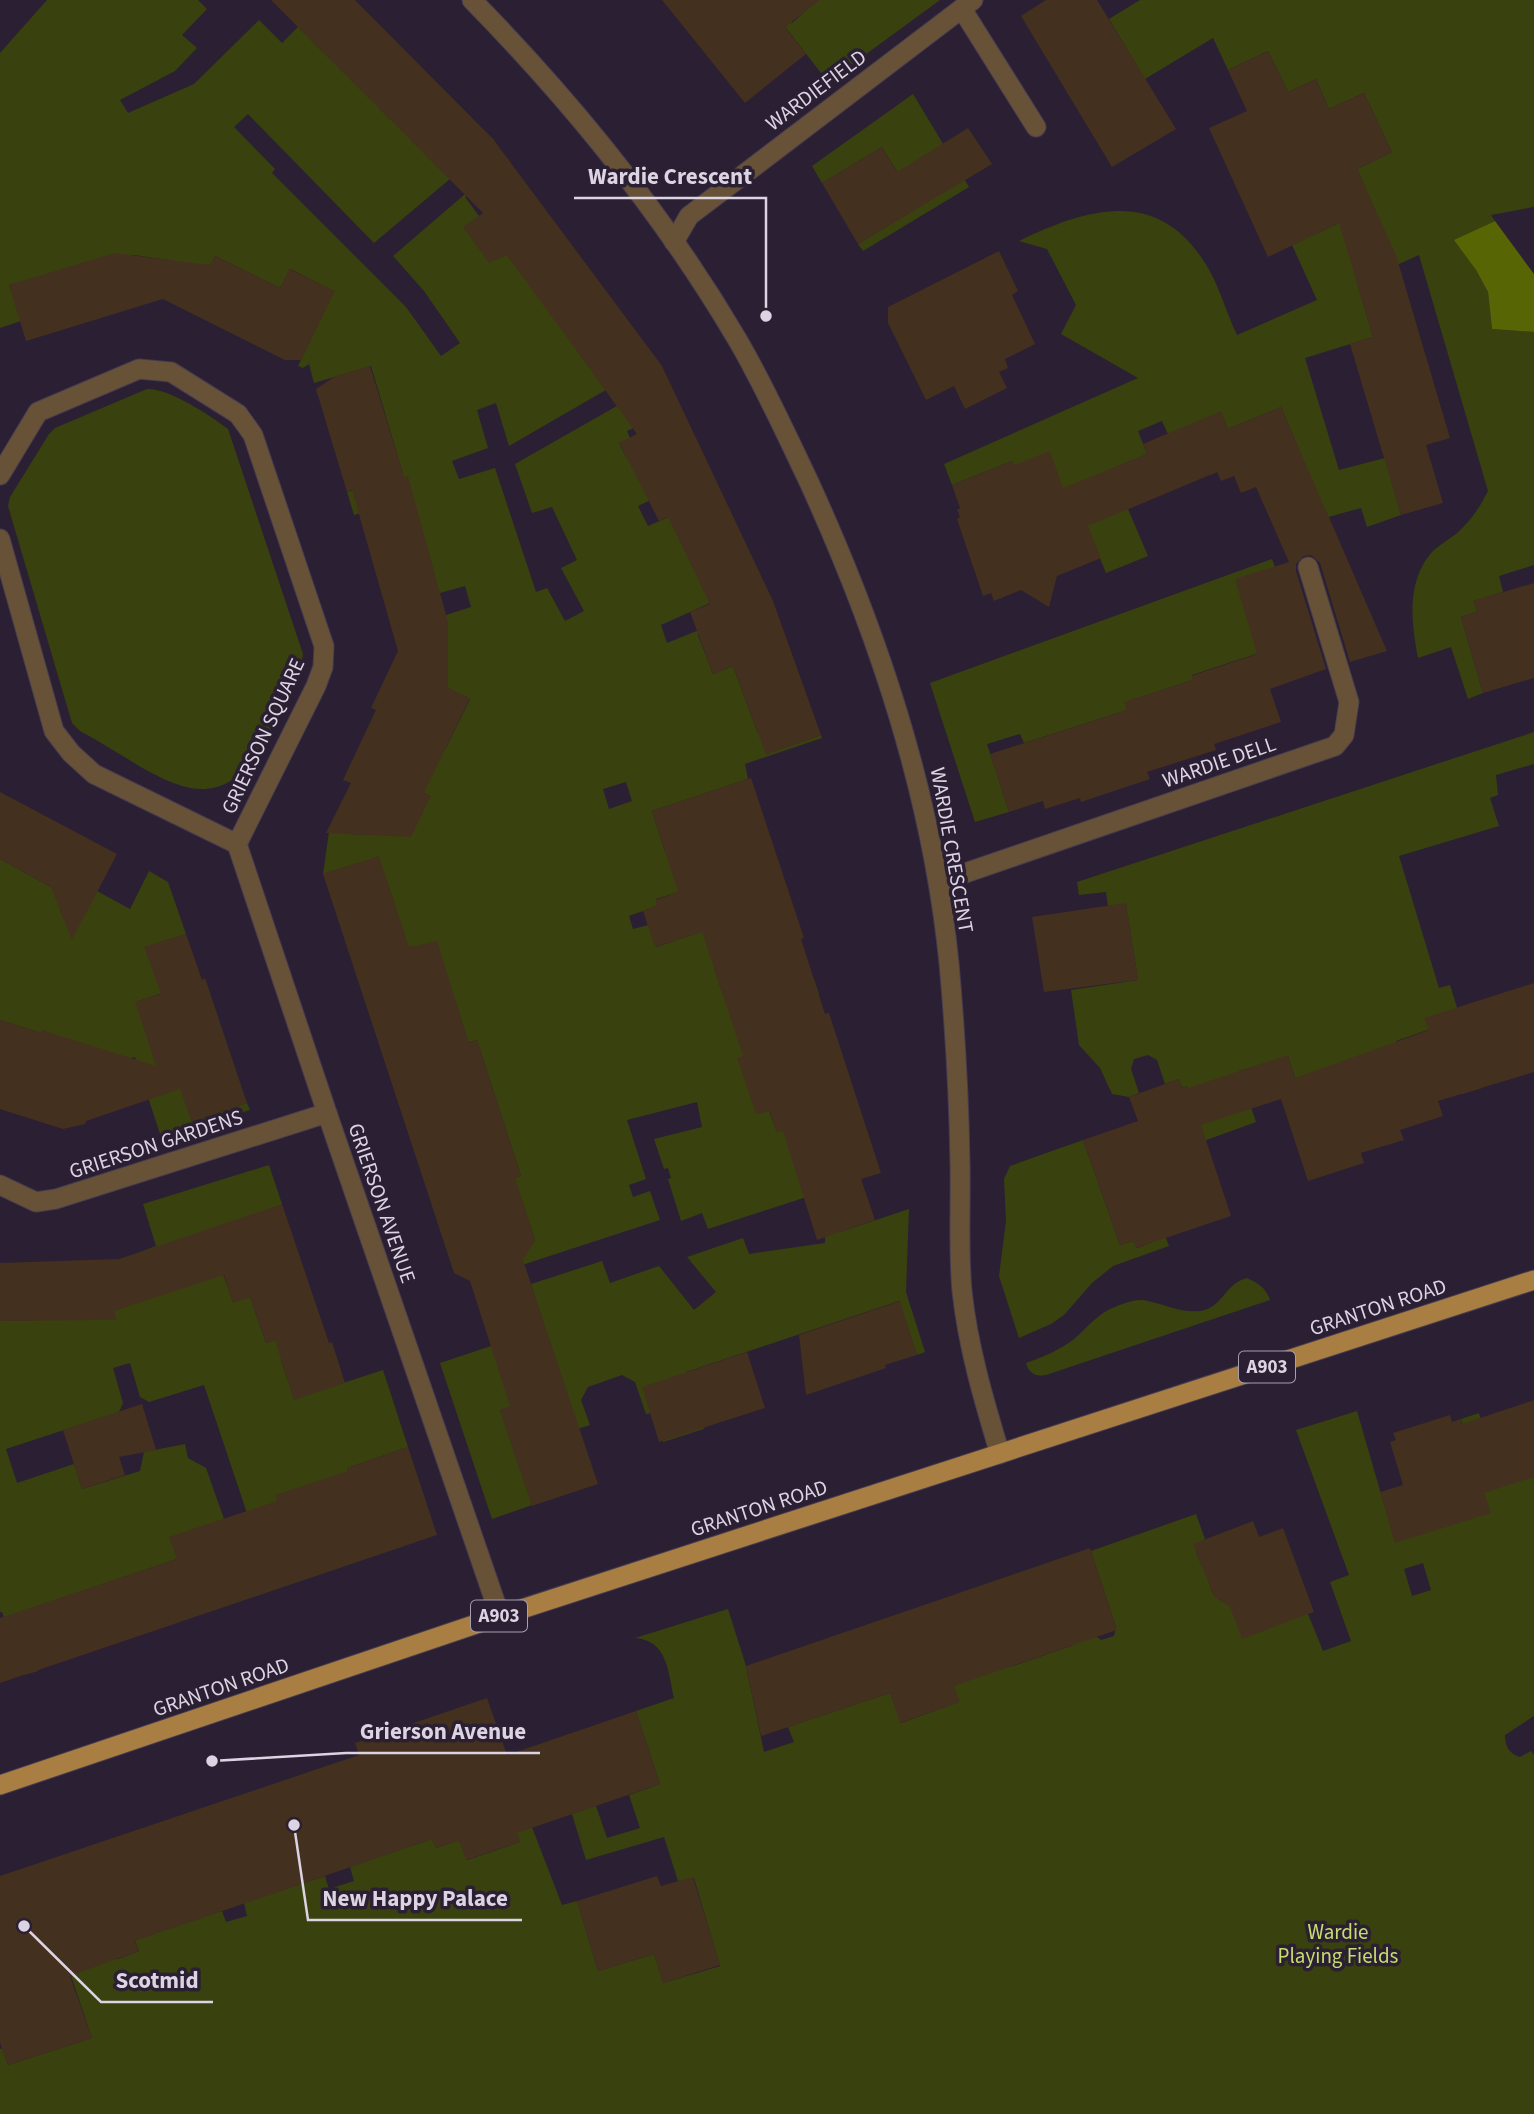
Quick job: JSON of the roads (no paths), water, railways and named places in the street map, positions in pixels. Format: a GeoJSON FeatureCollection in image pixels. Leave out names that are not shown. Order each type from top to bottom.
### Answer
{"type":"FeatureCollection","features":[{"type":"Feature","properties":{"kind":"main road","name":"GRANTON ROAD"},"geometry":{"type":"LineString","coordinates":[[0,1785],[500,1616],[1534,1280]]}},
{"type":"Feature","properties":{"kind":"street","name":"WARDIE CRESCENT"},"geometry":{"type":"LineString","coordinates":[[472,0],[569,104],[674,242],[736,338],[795,452],[859,600],[912,757],[939,882],[949,965],[958,1109],[962,1292],[976,1372],[1000,1454]]}},
{"type":"Feature","properties":{"kind":"street","name":"WARDIEFIELD"},"geometry":{"type":"LineString","coordinates":[[674,242],[689,216],[967,4],[1037,127]]}},
{"type":"Feature","properties":{"kind":"street","name":"GRIERSON SQUARE"},"geometry":{"type":"LineString","coordinates":[[0,475],[38,412],[139,369],[171,372],[238,414],[253,435],[324,646],[323,667],[316,686],[237,844],[94,774],[71,753],[54,731],[0,540]]}},
{"type":"Feature","properties":{"kind":"street","name":"WARDIE DELL"},"geometry":{"type":"LineString","coordinates":[[939,882],[1335,746],[1344,736],[1349,702],[1308,567]]}},
{"type":"Feature","properties":{"kind":"street","name":"GRIERSON AVENUE"},"geometry":{"type":"LineString","coordinates":[[237,844],[500,1616]]}},
{"type":"Feature","properties":{"kind":"street","name":"GRIERSON GARDENS"},"geometry":{"type":"LineString","coordinates":[[0,1185],[37,1202],[56,1199],[327,1113]]}},
{"type":"Feature","properties":{"kind":"place","name":"Wardie Crescent"},"geometry":{"type":"Point","coordinates":[766,316]}},
{"type":"Feature","properties":{"kind":"place","name":"Grierson Avenue"},"geometry":{"type":"Point","coordinates":[212,1761]}},
{"type":"Feature","properties":{"kind":"place","name":"New Happy Palace"},"geometry":{"type":"Point","coordinates":[294,1825]}},
{"type":"Feature","properties":{"kind":"place","name":"Scotmid"},"geometry":{"type":"Point","coordinates":[24,1926]}},
{"type":"Feature","properties":{"kind":"park label","name":"Wardie Playing Fields"},"geometry":{"type":"Point","coordinates":[1338,1944]}}]}
